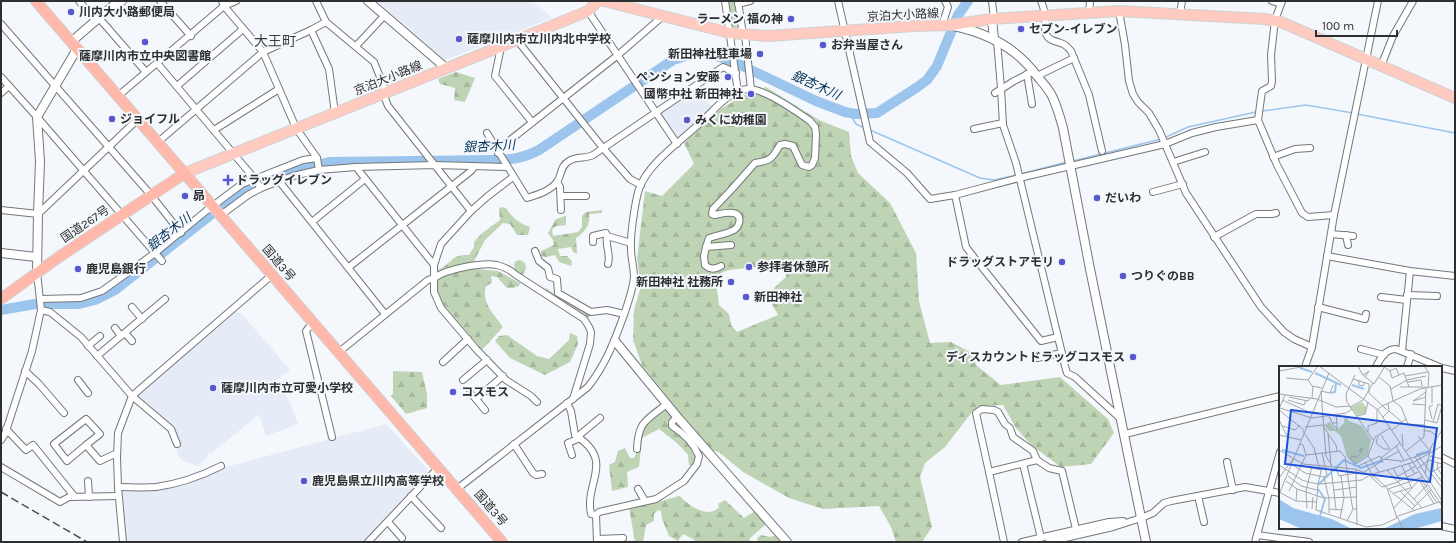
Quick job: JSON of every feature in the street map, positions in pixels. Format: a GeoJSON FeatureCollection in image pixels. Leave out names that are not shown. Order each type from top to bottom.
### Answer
{"type":"FeatureCollection","features":[{"type":"Feature","properties":{"kind":"highway","name":"国道3号"},"geometry":{"type":"LineString","coordinates":[[36,1],[439,467],[502,542]]}},
{"type":"Feature","properties":{"kind":"highway","name":"国道267号"},"geometry":{"type":"LineString","coordinates":[[1,299],[37,272],[185,173]]}},
{"type":"Feature","properties":{"kind":"main road","name":"京泊大小路線"},"geometry":{"type":"LineString","coordinates":[[185,173],[588,11],[598,1]]}},
{"type":"Feature","properties":{"kind":"main road","name":"京泊大小路線"},"geometry":{"type":"LineString","coordinates":[[604,1],[730,33],[768,36],[951,25],[993,19],[1119,11],[1274,20],[1455,98]]}},
{"type":"Feature","properties":{"kind":"street"},"geometry":{"type":"LineString","coordinates":[[79,1],[146,72]]}},
{"type":"Feature","properties":{"kind":"street"},"geometry":{"type":"LineString","coordinates":[[160,1],[191,36]]}},
{"type":"Feature","properties":{"kind":"street"},"geometry":{"type":"LineString","coordinates":[[118,96],[191,36],[223,4],[236,1]]}},
{"type":"Feature","properties":{"kind":"street"},"geometry":{"type":"LineString","coordinates":[[316,1],[326,22],[374,62],[388,106],[471,211]]}},
{"type":"Feature","properties":{"kind":"street"},"geometry":{"type":"LineString","coordinates":[[368,1],[446,68]]}},
{"type":"Feature","properties":{"kind":"street"},"geometry":{"type":"LineString","coordinates":[[725,1],[738,92]]}},
{"type":"Feature","properties":{"kind":"street"},"geometry":{"type":"LineString","coordinates":[[750,1],[738,2],[751,89]]}},
{"type":"Feature","properties":{"kind":"street"},"geometry":{"type":"LineString","coordinates":[[838,1],[870,142],[907,173],[930,199],[955,195],[1018,175],[1165,144],[1192,133],[1216,127],[1258,120]]}},
{"type":"Feature","properties":{"kind":"street"},"geometry":{"type":"LineString","coordinates":[[945,1],[948,7],[951,25],[983,34],[996,40],[1016,53],[1052,96],[1059,111],[1146,542]]}},
{"type":"Feature","properties":{"kind":"street"},"geometry":{"type":"LineString","coordinates":[[992,1],[1003,123],[1018,175],[1067,372],[1075,377],[1122,420]]}},
{"type":"Feature","properties":{"kind":"street"},"geometry":{"type":"LineString","coordinates":[[1041,1],[1045,16],[1045,31],[1047,37],[1066,45],[1074,58],[1089,95],[1102,151]]}},
{"type":"Feature","properties":{"kind":"street"},"geometry":{"type":"LineString","coordinates":[[1089,13],[1090,1]]}},
{"type":"Feature","properties":{"kind":"street"},"geometry":{"type":"LineString","coordinates":[[1180,14],[1182,1]]}},
{"type":"Feature","properties":{"kind":"street"},"geometry":{"type":"LineString","coordinates":[[1272,1],[1281,2],[1274,20],[1271,55],[1272,81],[1271,86],[1262,90],[1258,120],[1273,157],[1302,213],[1308,217],[1334,215]]}},
{"type":"Feature","properties":{"kind":"street"},"geometry":{"type":"LineString","coordinates":[[1306,365],[1312,347],[1334,215],[1378,3],[1371,1]]}},
{"type":"Feature","properties":{"kind":"street"},"geometry":{"type":"LineString","coordinates":[[1381,66],[1393,36],[1413,1]]}},
{"type":"Feature","properties":{"kind":"street"},"geometry":{"type":"LineString","coordinates":[[1,440],[32,351],[41,309],[36,257],[40,161],[37,117],[55,87],[74,46],[116,2]]}},
{"type":"Feature","properties":{"kind":"street"},"geometry":{"type":"LineString","coordinates":[[223,4],[243,30],[263,52],[296,128],[318,159],[319,170]]}},
{"type":"Feature","properties":{"kind":"street"},"geometry":{"type":"LineString","coordinates":[[588,11],[640,87],[676,144]]}},
{"type":"Feature","properties":{"kind":"street"},"geometry":{"type":"LineString","coordinates":[[1119,11],[1129,81],[1133,94],[1138,102],[1149,113],[1162,136],[1186,193],[1261,307],[1284,332],[1294,339],[1312,347]]}},
{"type":"Feature","properties":{"kind":"street"},"geometry":{"type":"LineString","coordinates":[[356,46],[385,15]]}},
{"type":"Feature","properties":{"kind":"street"},"geometry":{"type":"LineString","coordinates":[[499,154],[500,148],[618,54],[663,16]]}},
{"type":"Feature","properties":{"kind":"street"},"geometry":{"type":"LineString","coordinates":[[158,142],[263,52],[326,22]]}},
{"type":"Feature","properties":{"kind":"street"},"geometry":{"type":"LineString","coordinates":[[1,24],[151,195],[181,233]]}},
{"type":"Feature","properties":{"kind":"street"},"geometry":{"type":"LineString","coordinates":[[177,86],[243,30]]}},
{"type":"Feature","properties":{"kind":"street"},"geometry":{"type":"LineString","coordinates":[[311,30],[329,69],[336,113]]}},
{"type":"Feature","properties":{"kind":"street"},"geometry":{"type":"LineString","coordinates":[[517,40],[603,148],[630,179],[641,184]]}},
{"type":"Feature","properties":{"kind":"street"},"geometry":{"type":"LineString","coordinates":[[501,47],[495,76],[532,122]]}},
{"type":"Feature","properties":{"kind":"street"},"geometry":{"type":"LineString","coordinates":[[995,93],[1001,88],[1074,58]]}},
{"type":"Feature","properties":{"kind":"street"},"geometry":{"type":"LineString","coordinates":[[157,64],[255,179],[260,188]]}},
{"type":"Feature","properties":{"kind":"street"},"geometry":{"type":"LineString","coordinates":[[487,133],[527,198],[543,192],[557,182],[563,166],[568,161],[575,158],[588,157],[603,148],[723,67],[736,72]]}},
{"type":"Feature","properties":{"kind":"street"},"geometry":{"type":"LineString","coordinates":[[1032,104],[1033,74]]}},
{"type":"Feature","properties":{"kind":"street"},"geometry":{"type":"LineString","coordinates":[[1,77],[158,257]]}},
{"type":"Feature","properties":{"kind":"street"},"geometry":{"type":"LineString","coordinates":[[1,92],[9,86]]}},
{"type":"Feature","properties":{"kind":"street"},"geometry":{"type":"LineString","coordinates":[[214,130],[279,89]]}},
{"type":"Feature","properties":{"kind":"street"},"geometry":{"type":"LineString","coordinates":[[457,490],[514,444],[588,388],[598,374],[615,341],[631,294],[634,277],[631,243],[636,202],[641,184],[652,169],[676,144],[717,106],[738,92],[751,89],[765,94],[810,121],[816,127],[814,163],[808,167],[802,165],[793,146],[785,144],[780,145],[773,158],[755,163],[713,209],[712,214],[714,215],[737,214],[740,223],[733,231],[709,238],[704,256],[705,265],[708,268],[714,269],[721,266]]}},
{"type":"Feature","properties":{"kind":"street"},"geometry":{"type":"LineString","coordinates":[[1,210],[38,214],[138,120]]}},
{"type":"Feature","properties":{"kind":"street"},"geometry":{"type":"LineString","coordinates":[[974,129],[1003,123]]}},
{"type":"Feature","properties":{"kind":"street"},"geometry":{"type":"LineString","coordinates":[[1273,157],[1296,149],[1310,148]]}},
{"type":"Feature","properties":{"kind":"street"},"geometry":{"type":"LineString","coordinates":[[1173,162],[1205,152]]}},
{"type":"Feature","properties":{"kind":"street"},"geometry":{"type":"LineString","coordinates":[[217,210],[242,184],[303,160],[318,159]]}},
{"type":"Feature","properties":{"kind":"street"},"geometry":{"type":"LineString","coordinates":[[40,300],[75,299],[94,294],[109,287],[158,257],[181,233],[217,210],[260,188],[279,181],[319,170],[356,167],[434,163],[474,167],[506,166]]}},
{"type":"Feature","properties":{"kind":"street"},"geometry":{"type":"LineString","coordinates":[[356,167],[434,266]]}},
{"type":"Feature","properties":{"kind":"street"},"geometry":{"type":"LineString","coordinates":[[349,267],[471,171],[474,167]]}},
{"type":"Feature","properties":{"kind":"street"},"geometry":{"type":"LineString","coordinates":[[513,177],[471,211],[441,244],[434,266],[434,292],[441,308],[487,360],[506,380],[531,396],[537,402]]}},
{"type":"Feature","properties":{"kind":"street"},"geometry":{"type":"LineString","coordinates":[[313,221],[365,179]]}},
{"type":"Feature","properties":{"kind":"street"},"geometry":{"type":"LineString","coordinates":[[279,181],[313,221],[385,314]]}},
{"type":"Feature","properties":{"kind":"street"},"geometry":{"type":"LineString","coordinates":[[557,182],[560,187],[561,210]]}},
{"type":"Feature","properties":{"kind":"street"},"geometry":{"type":"LineString","coordinates":[[1153,192],[1182,184]]}},
{"type":"Feature","properties":{"kind":"street"},"geometry":{"type":"LineString","coordinates":[[955,195],[966,246],[973,256],[1041,341],[1058,337]]}},
{"type":"Feature","properties":{"kind":"street"},"geometry":{"type":"LineString","coordinates":[[561,196],[586,196]]}},
{"type":"Feature","properties":{"kind":"street"},"geometry":{"type":"LineString","coordinates":[[1214,237],[1256,214],[1276,213]]}},
{"type":"Feature","properties":{"kind":"street"},"geometry":{"type":"LineString","coordinates":[[593,242],[593,236],[606,233],[607,236],[631,243]]}},
{"type":"Feature","properties":{"kind":"street"},"geometry":{"type":"LineString","coordinates":[[1331,234],[1353,236]]}},
{"type":"Feature","properties":{"kind":"street"},"geometry":{"type":"LineString","coordinates":[[1346,235],[1348,245]]}},
{"type":"Feature","properties":{"kind":"street"},"geometry":{"type":"LineString","coordinates":[[607,236],[606,241],[610,256],[608,264]]}},
{"type":"Feature","properties":{"kind":"street"},"geometry":{"type":"LineString","coordinates":[[706,247],[731,245]]}},
{"type":"Feature","properties":{"kind":"street"},"geometry":{"type":"LineString","coordinates":[[535,250],[538,261],[548,268],[550,277],[557,279],[558,293],[591,312],[607,310],[624,314]]}},
{"type":"Feature","properties":{"kind":"street"},"geometry":{"type":"LineString","coordinates":[[1,253],[36,257]]}},
{"type":"Feature","properties":{"kind":"street"},"geometry":{"type":"LineString","coordinates":[[1327,256],[1410,271],[1455,276]]}},
{"type":"Feature","properties":{"kind":"street"},"geometry":{"type":"LineString","coordinates":[[339,352],[428,280],[434,278],[440,273],[484,265],[497,265],[512,271],[584,319],[591,332],[590,344],[573,399]]}},
{"type":"Feature","properties":{"kind":"street"},"geometry":{"type":"LineString","coordinates":[[1402,351],[1410,271]]}},
{"type":"Feature","properties":{"kind":"street"},"geometry":{"type":"LineString","coordinates":[[123,542],[118,496],[118,433],[132,396],[272,275]]}},
{"type":"Feature","properties":{"kind":"street"},"geometry":{"type":"LineString","coordinates":[[1381,296],[1407,298],[1437,296]]}},
{"type":"Feature","properties":{"kind":"street"},"geometry":{"type":"LineString","coordinates":[[97,356],[165,299]]}},
{"type":"Feature","properties":{"kind":"street"},"geometry":{"type":"LineString","coordinates":[[132,307],[142,319]]}},
{"type":"Feature","properties":{"kind":"street"},"geometry":{"type":"LineString","coordinates":[[1318,307],[1365,319],[1366,314]]}},
{"type":"Feature","properties":{"kind":"street"},"geometry":{"type":"LineString","coordinates":[[41,309],[50,312],[81,337],[132,396],[172,429],[177,444]]}},
{"type":"Feature","properties":{"kind":"street"},"geometry":{"type":"LineString","coordinates":[[313,322],[306,331],[332,437]]}},
{"type":"Feature","properties":{"kind":"street"},"geometry":{"type":"LineString","coordinates":[[115,328],[132,341]]}},
{"type":"Feature","properties":{"kind":"street"},"geometry":{"type":"LineString","coordinates":[[88,346],[100,336]]}},
{"type":"Feature","properties":{"kind":"street"},"geometry":{"type":"LineString","coordinates":[[443,362],[468,339]]}},
{"type":"Feature","properties":{"kind":"street"},"geometry":{"type":"LineString","coordinates":[[615,341],[677,417],[787,542]]}},
{"type":"Feature","properties":{"kind":"street"},"geometry":{"type":"LineString","coordinates":[[1361,349],[1384,355]]}},
{"type":"Feature","properties":{"kind":"street"},"geometry":{"type":"LineString","coordinates":[[1377,366],[1384,355],[1392,349],[1411,354],[1438,366]]}},
{"type":"Feature","properties":{"kind":"street"},"geometry":{"type":"LineString","coordinates":[[1038,358],[1062,353]]}},
{"type":"Feature","properties":{"kind":"street"},"geometry":{"type":"LineString","coordinates":[[1407,366],[1411,354]]}},
{"type":"Feature","properties":{"kind":"street"},"geometry":{"type":"LineString","coordinates":[[463,380],[487,360]]}},
{"type":"Feature","properties":{"kind":"street"},"geometry":{"type":"LineString","coordinates":[[1442,368],[1455,371]]}},
{"type":"Feature","properties":{"kind":"street"},"geometry":{"type":"LineString","coordinates":[[25,371],[39,384],[64,414]]}},
{"type":"Feature","properties":{"kind":"street"},"geometry":{"type":"LineString","coordinates":[[476,399],[503,376]]}},
{"type":"Feature","properties":{"kind":"street"},"geometry":{"type":"LineString","coordinates":[[78,380],[88,393]]}},
{"type":"Feature","properties":{"kind":"street"},"geometry":{"type":"LineString","coordinates":[[470,393],[485,410]]}},
{"type":"Feature","properties":{"kind":"street"},"geometry":{"type":"LineString","coordinates":[[1125,434],[1279,396]]}},
{"type":"Feature","properties":{"kind":"street"},"geometry":{"type":"LineString","coordinates":[[567,403],[571,411],[575,435],[592,451],[596,460],[597,468],[589,506],[591,514],[596,515]]}},
{"type":"Feature","properties":{"kind":"street"},"geometry":{"type":"LineString","coordinates":[[637,449],[637,435],[642,423],[667,404]]}},
{"type":"Feature","properties":{"kind":"street"},"geometry":{"type":"LineString","coordinates":[[1004,542],[976,413],[982,409],[994,410],[998,412],[1005,424],[1010,428],[1013,437],[1033,451],[1038,460],[1050,468],[1062,471],[1076,530]]}},
{"type":"Feature","properties":{"kind":"street"},"geometry":{"type":"LineString","coordinates":[[596,515],[599,512],[656,499],[684,481],[699,461],[699,456],[697,451],[680,430],[672,426],[672,422],[677,417]]}},
{"type":"Feature","properties":{"kind":"street"},"geometry":{"type":"LineString","coordinates":[[86,418],[100,434],[86,445],[67,461],[54,444],[86,418]]}},
{"type":"Feature","properties":{"kind":"street"},"geometry":{"type":"LineString","coordinates":[[572,455],[568,443],[579,438],[600,418]]}},
{"type":"Feature","properties":{"kind":"street"},"geometry":{"type":"LineString","coordinates":[[6,429],[26,450],[33,445],[74,496]]}},
{"type":"Feature","properties":{"kind":"street"},"geometry":{"type":"LineString","coordinates":[[514,444],[533,473],[536,476],[542,474]]}},
{"type":"Feature","properties":{"kind":"street"},"geometry":{"type":"LineString","coordinates":[[86,445],[100,461],[117,453]]}},
{"type":"Feature","properties":{"kind":"street"},"geometry":{"type":"LineString","coordinates":[[1255,542],[1279,456]]}},
{"type":"Feature","properties":{"kind":"street"},"geometry":{"type":"LineString","coordinates":[[1442,458],[1455,464]]}},
{"type":"Feature","properties":{"kind":"street"},"geometry":{"type":"LineString","coordinates":[[989,472],[1038,460]]}},
{"type":"Feature","properties":{"kind":"street"},"geometry":{"type":"LineString","coordinates":[[1227,462],[1233,490]]}},
{"type":"Feature","properties":{"kind":"street"},"geometry":{"type":"LineString","coordinates":[[1023,464],[1041,538]]}},
{"type":"Feature","properties":{"kind":"street"},"geometry":{"type":"LineString","coordinates":[[118,487],[154,487],[174,484],[222,466]]}},
{"type":"Feature","properties":{"kind":"street"},"geometry":{"type":"LineString","coordinates":[[1,467],[60,502],[74,496],[118,496]]}},
{"type":"Feature","properties":{"kind":"street"},"geometry":{"type":"LineString","coordinates":[[368,542],[439,467]]}},
{"type":"Feature","properties":{"kind":"street"},"geometry":{"type":"LineString","coordinates":[[88,481],[89,497]]}},
{"type":"Feature","properties":{"kind":"street"},"geometry":{"type":"LineString","coordinates":[[1048,542],[1113,527],[1141,518],[1152,513],[1164,503],[1245,487],[1279,493]]}},
{"type":"Feature","properties":{"kind":"street"},"geometry":{"type":"LineString","coordinates":[[638,489],[645,501]]}},
{"type":"Feature","properties":{"kind":"street"},"geometry":{"type":"LineString","coordinates":[[411,496],[441,528]]}},
{"type":"Feature","properties":{"kind":"street"},"geometry":{"type":"LineString","coordinates":[[1198,496],[1204,522]]}},
{"type":"Feature","properties":{"kind":"street"},"geometry":{"type":"LineString","coordinates":[[596,515],[597,540],[623,538]]}},
{"type":"Feature","properties":{"kind":"street"},"geometry":{"type":"LineString","coordinates":[[1022,542],[1109,522],[1129,521]]}},
{"type":"Feature","properties":{"kind":"street"},"geometry":{"type":"LineString","coordinates":[[388,522],[402,538]]}},
{"type":"Feature","properties":{"kind":"street"},"geometry":{"type":"LineString","coordinates":[[1442,526],[1455,529]]}},
{"type":"Feature","properties":{"kind":"street"},"geometry":{"type":"LineString","coordinates":[[1257,535],[1305,542]]}},
{"type":"Feature","properties":{"kind":"shaded area","name":"薩摩川内市立川内北中学校"},"geometry":{"type":"Polygon","coordinates":[[[377,1],[530,1],[539,6],[552,18],[445,60],[377,1]]]}},
{"type":"Feature","properties":{"kind":"shaded area"},"geometry":{"type":"Polygon","coordinates":[[[698,87],[712,107],[680,137],[677,137],[661,112],[698,87]]]}},
{"type":"Feature","properties":{"kind":"shaded area","name":"薩摩川内市立可愛小学校"},"geometry":{"type":"Polygon","coordinates":[[[232,312],[241,313],[290,370],[277,380],[291,405],[298,424],[266,436],[259,414],[211,454],[208,453],[207,457],[198,466],[183,461],[177,454],[178,444],[176,435],[136,398],[136,395],[232,312]]]}},
{"type":"Feature","properties":{"kind":"shaded area","name":"鹿児島県立川内高等学校"},"geometry":{"type":"Polygon","coordinates":[[[386,424],[427,469],[421,477],[419,485],[365,542],[125,542],[121,488],[154,489],[222,468],[386,424]]]}},
{"type":"Feature","properties":{"kind":"green space"},"geometry":{"type":"Polygon","coordinates":[[[727,1],[736,1],[740,28],[731,27],[727,1]]]}},
{"type":"Feature","properties":{"kind":"green space"},"geometry":{"type":"Polygon","coordinates":[[[456,72],[475,78],[465,102],[454,100],[455,88],[440,84],[438,79],[456,72]]]}},
{"type":"Feature","properties":{"kind":"green space"},"geometry":{"type":"Polygon","coordinates":[[[766,87],[819,120],[849,132],[851,156],[858,173],[890,203],[916,253],[919,301],[930,343],[951,342],[970,352],[977,366],[1001,385],[1060,377],[1108,419],[1114,433],[1091,464],[1061,467],[1031,445],[1016,428],[1003,405],[981,406],[972,412],[945,447],[925,463],[920,477],[932,527],[922,542],[896,542],[891,527],[879,506],[823,509],[789,498],[743,472],[719,452],[704,449],[678,410],[642,365],[633,340],[634,310],[641,286],[637,259],[645,191],[662,196],[694,164],[684,143],[721,109],[742,96],[766,87]],[[785,263],[729,270],[715,275],[719,305],[729,314],[731,325],[737,332],[778,315],[772,304],[774,288],[786,277],[785,263]]]}},
{"type":"Feature","properties":{"kind":"green space"},"geometry":{"type":"Polygon","coordinates":[[[501,207],[506,208],[514,218],[530,227],[528,235],[517,235],[510,224],[503,223],[485,240],[473,263],[477,269],[498,271],[520,283],[519,286],[507,288],[497,277],[491,276],[492,283],[486,286],[485,298],[492,313],[503,327],[482,350],[439,299],[435,283],[438,270],[443,268],[458,256],[469,255],[474,247],[474,242],[481,234],[500,220],[499,209],[501,207]]]}},
{"type":"Feature","properties":{"kind":"green space"},"geometry":{"type":"Polygon","coordinates":[[[602,210],[602,213],[589,214],[587,228],[576,238],[577,254],[573,252],[571,247],[558,249],[560,256],[567,256],[572,261],[571,266],[559,262],[555,255],[546,257],[541,256],[541,251],[554,245],[553,240],[548,233],[556,219],[566,216],[566,225],[556,226],[552,230],[553,236],[578,232],[582,227],[582,216],[586,212],[602,210]]]}},
{"type":"Feature","properties":{"kind":"green space"},"geometry":{"type":"Polygon","coordinates":[[[520,260],[525,263],[526,268],[524,274],[520,275],[515,269],[514,264],[516,261],[520,260]]]}},
{"type":"Feature","properties":{"kind":"green space"},"geometry":{"type":"Polygon","coordinates":[[[546,288],[563,300],[591,314],[588,318],[544,290],[546,288]]]}},
{"type":"Feature","properties":{"kind":"green space"},"geometry":{"type":"Polygon","coordinates":[[[570,333],[577,336],[578,344],[570,362],[545,375],[510,358],[495,341],[499,336],[507,335],[537,356],[549,359],[569,340],[570,333]]]}},
{"type":"Feature","properties":{"kind":"green space"},"geometry":{"type":"Polygon","coordinates":[[[393,371],[422,372],[427,394],[427,408],[406,414],[391,396],[393,394],[393,371]]]}},
{"type":"Feature","properties":{"kind":"green space"},"geometry":{"type":"Polygon","coordinates":[[[665,410],[672,417],[667,422],[670,427],[687,442],[696,454],[696,460],[693,465],[689,465],[688,455],[677,443],[659,429],[642,438],[639,467],[627,472],[628,487],[612,491],[609,465],[615,462],[618,451],[625,448],[630,458],[634,458],[640,433],[644,425],[665,410]]]}},
{"type":"Feature","properties":{"kind":"green space"},"geometry":{"type":"Polygon","coordinates":[[[680,496],[693,507],[706,512],[711,512],[719,508],[718,504],[725,500],[744,518],[755,511],[766,524],[749,539],[751,542],[693,542],[695,540],[683,534],[678,541],[669,536],[662,519],[661,511],[658,510],[654,514],[654,521],[646,525],[643,542],[635,542],[629,507],[680,496]]]}},
{"type":"Feature","properties":{"kind":"green space"},"geometry":{"type":"Polygon","coordinates":[[[761,535],[770,537],[776,535],[780,542],[758,542],[757,538],[761,535]]]}},
{"type":"Feature","properties":{"kind":"waterway","name":"銀杏木川"},"geometry":{"type":"LineString","coordinates":[[1,310],[35,304],[79,304],[95,300],[115,290],[222,206],[249,187],[282,173],[331,162],[500,160],[528,155],[539,150],[673,60],[689,55],[705,53],[730,60],[816,101],[845,112],[855,114],[877,113],[927,80],[937,66],[958,15],[968,1]]}},
{"type":"Feature","properties":{"kind":"waterway"},"geometry":{"type":"LineString","coordinates":[[1262,111],[1306,105],[1353,113]]}},
{"type":"Feature","properties":{"kind":"waterway"},"geometry":{"type":"LineString","coordinates":[[845,112],[850,114],[856,124],[864,128]]}},
{"type":"Feature","properties":{"kind":"waterway"},"geometry":{"type":"LineString","coordinates":[[1164,138],[1188,127],[1256,112]]}},
{"type":"Feature","properties":{"kind":"waterway"},"geometry":{"type":"LineString","coordinates":[[1357,114],[1455,133]]}},
{"type":"Feature","properties":{"kind":"waterway"},"geometry":{"type":"LineString","coordinates":[[870,130],[980,178],[994,180],[1017,175]]}},
{"type":"Feature","properties":{"kind":"waterway"},"geometry":{"type":"LineString","coordinates":[[1073,161],[1161,139]]}},
{"type":"Feature","properties":{"kind":"waterway"},"geometry":{"type":"LineString","coordinates":[[1021,174],[1067,162]]}},
{"type":"Feature","properties":{"kind":"railway"},"geometry":{"type":"LineString","coordinates":[[1,492],[87,542]]}},
{"type":"Feature","properties":{"kind":"place","name":"川内大小路郵便局"},"geometry":{"type":"Point","coordinates":[71,12]}},
{"type":"Feature","properties":{"kind":"place","name":"ラーメン 福の神"},"geometry":{"type":"Point","coordinates":[791,19]}},
{"type":"Feature","properties":{"kind":"place","name":"セブン-イレブン"},"geometry":{"type":"Point","coordinates":[1021,29]}},
{"type":"Feature","properties":{"kind":"place","name":"薩摩川内市立川内北中学校"},"geometry":{"type":"Point","coordinates":[459,39]}},
{"type":"Feature","properties":{"kind":"place","name":"薩摩川内市立中央図書館"},"geometry":{"type":"Point","coordinates":[145,42]}},
{"type":"Feature","properties":{"kind":"place","name":"お弁当屋さん"},"geometry":{"type":"Point","coordinates":[823,45]}},
{"type":"Feature","properties":{"kind":"place","name":"新田神社駐車場"},"geometry":{"type":"Point","coordinates":[760,54]}},
{"type":"Feature","properties":{"kind":"place","name":"ペンション安藤"},"geometry":{"type":"Point","coordinates":[728,77]}},
{"type":"Feature","properties":{"kind":"place","name":"國幣中社 新田神社"},"geometry":{"type":"Point","coordinates":[751,94]}},
{"type":"Feature","properties":{"kind":"place","name":"ジョイフル"},"geometry":{"type":"Point","coordinates":[112,119]}},
{"type":"Feature","properties":{"kind":"place","name":"みくに幼稚園"},"geometry":{"type":"Point","coordinates":[687,120]}},
{"type":"Feature","properties":{"kind":"place","name":"ドラッグイレブン"},"geometry":{"type":"Point","coordinates":[228,180]}},
{"type":"Feature","properties":{"kind":"place","name":"昴"},"geometry":{"type":"Point","coordinates":[185,196]}},
{"type":"Feature","properties":{"kind":"place","name":"だいわ"},"geometry":{"type":"Point","coordinates":[1097,198]}},
{"type":"Feature","properties":{"kind":"place","name":"ドラッグストアモリ"},"geometry":{"type":"Point","coordinates":[1062,262]}},
{"type":"Feature","properties":{"kind":"place","name":"参拝者休憩所"},"geometry":{"type":"Point","coordinates":[749,267]}},
{"type":"Feature","properties":{"kind":"place","name":"鹿児島銀行"},"geometry":{"type":"Point","coordinates":[78,269]}},
{"type":"Feature","properties":{"kind":"place","name":"つりぐのBB"},"geometry":{"type":"Point","coordinates":[1123,276]}},
{"type":"Feature","properties":{"kind":"place","name":"新田神社 社務所"},"geometry":{"type":"Point","coordinates":[731,282]}},
{"type":"Feature","properties":{"kind":"place","name":"新田神社"},"geometry":{"type":"Point","coordinates":[746,297]}},
{"type":"Feature","properties":{"kind":"place","name":"ディスカウントドラッグコスモス"},"geometry":{"type":"Point","coordinates":[1133,357]}},
{"type":"Feature","properties":{"kind":"place","name":"薩摩川内市立可愛小学校"},"geometry":{"type":"Point","coordinates":[213,388]}},
{"type":"Feature","properties":{"kind":"place","name":"コスモス"},"geometry":{"type":"Point","coordinates":[453,392]}},
{"type":"Feature","properties":{"kind":"place","name":"鹿児島県立川内高等学校"},"geometry":{"type":"Point","coordinates":[304,481]}},
{"type":"Feature","properties":{"kind":"district","name":"大王町"},"geometry":{"type":"Point","coordinates":[275,41]}}]}
